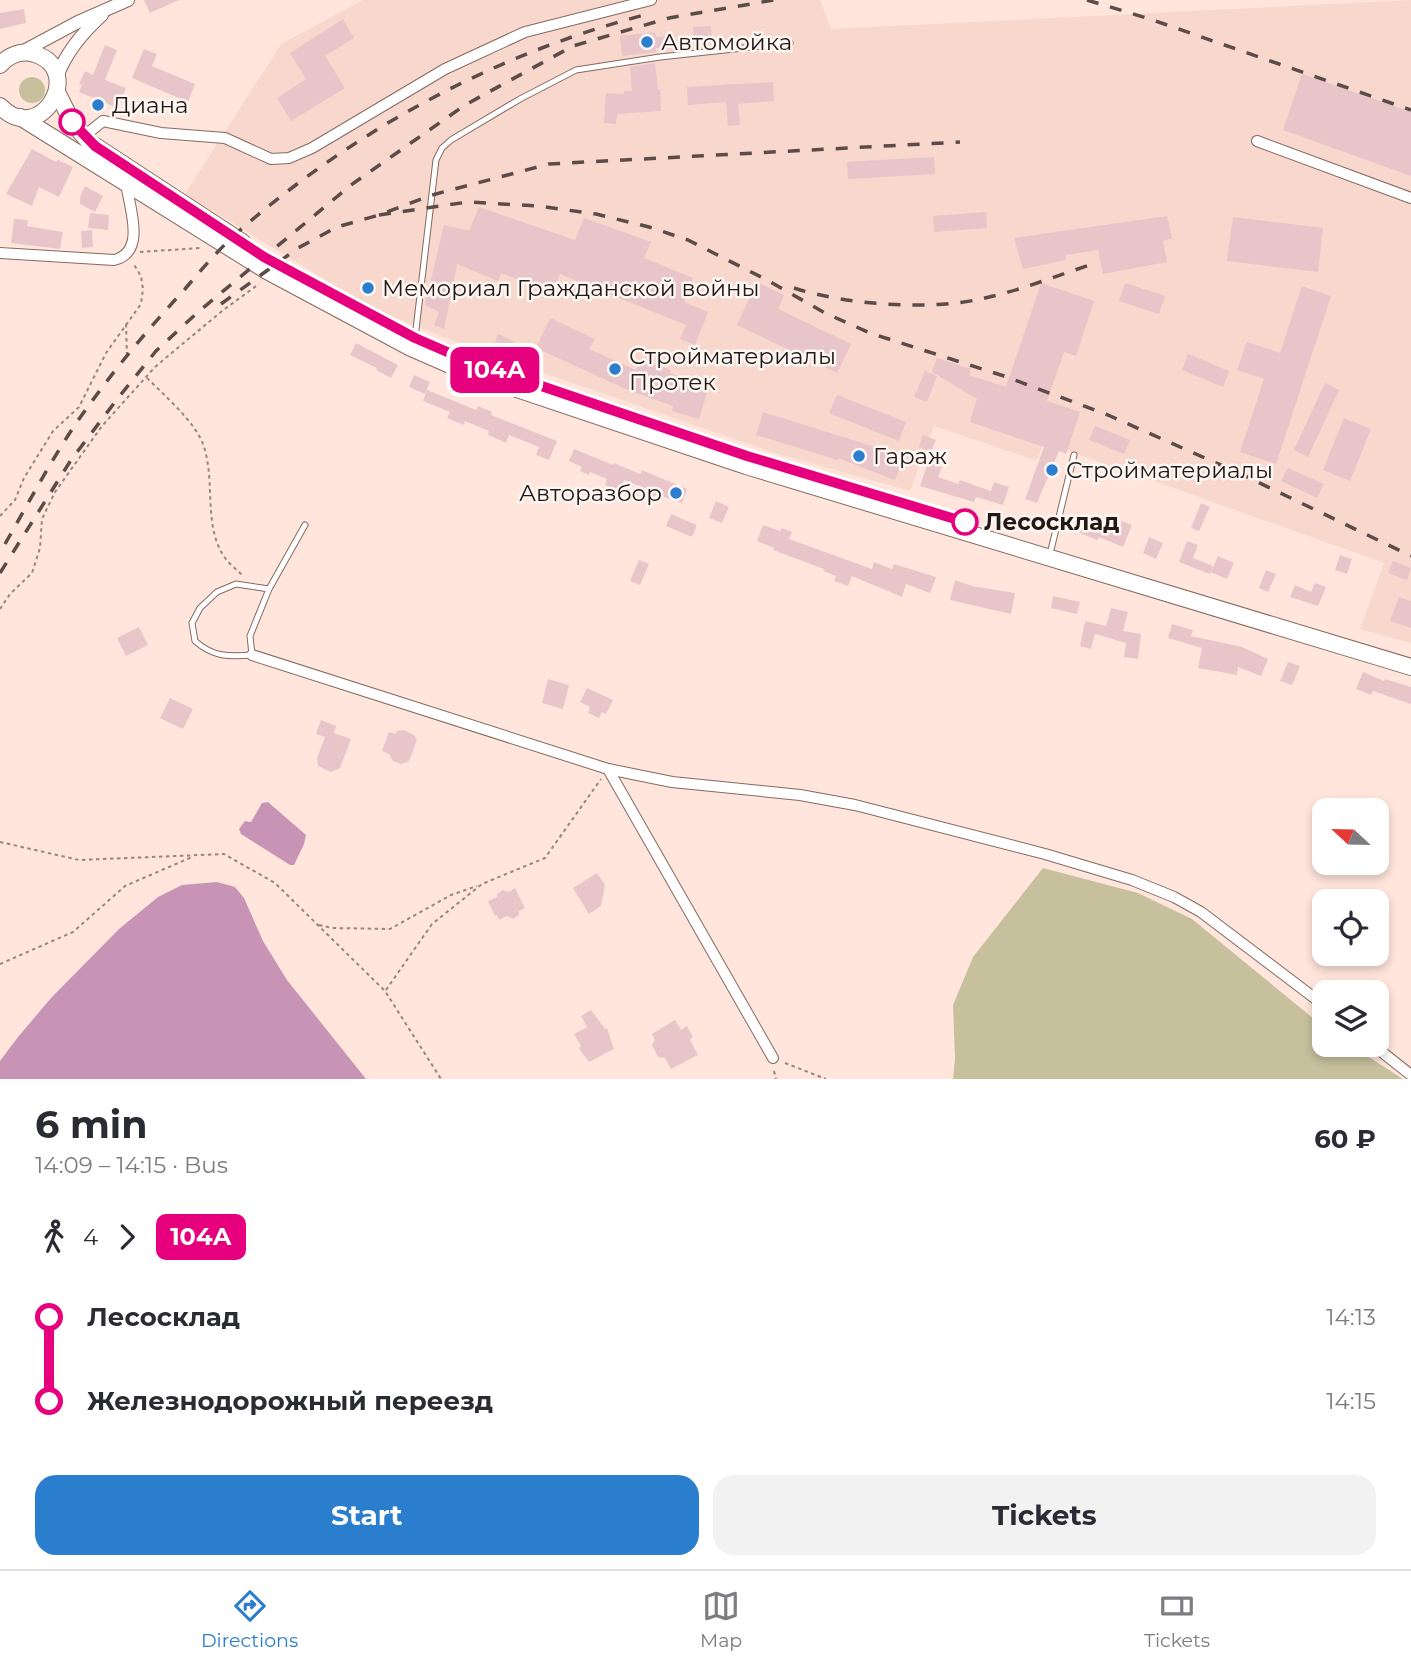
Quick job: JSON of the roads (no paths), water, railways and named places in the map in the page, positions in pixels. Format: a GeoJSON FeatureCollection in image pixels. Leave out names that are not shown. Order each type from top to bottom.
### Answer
{"type":"FeatureCollection","features":[{"type":"Feature","properties":{"kind":"main road"},"geometry":{"type":"LineString","coordinates":[[1,63],[20,53],[30,53],[43,58],[50,65],[72,122],[84,136],[264,257],[415,338],[468,361],[747,456],[1411,667]]}},
{"type":"Feature","properties":{"kind":"main road"},"geometry":{"type":"LineString","coordinates":[[20,117],[35,116],[43,112],[54,101],[57,84]]}},
{"type":"Feature","properties":{"kind":"main road"},"geometry":{"type":"LineString","coordinates":[[1,108],[20,117],[267,271],[411,348],[466,372],[746,466],[1411,659]]}},
{"type":"Feature","properties":{"kind":"street"},"geometry":{"type":"LineString","coordinates":[[20,53],[78,22],[128,0]]}},
{"type":"Feature","properties":{"kind":"street"},"geometry":{"type":"LineString","coordinates":[[84,136],[103,121],[161,133],[225,138],[271,159],[289,158],[312,148],[445,69],[525,32],[651,0]]}},
{"type":"Feature","properties":{"kind":"street"},"geometry":{"type":"LineString","coordinates":[[57,84],[70,49],[86,29],[107,10]]}},
{"type":"Feature","properties":{"kind":"street"},"geometry":{"type":"LineString","coordinates":[[1257,141],[1411,198]]}},
{"type":"Feature","properties":{"kind":"street"},"geometry":{"type":"LineString","coordinates":[[0,253],[114,260],[128,253],[135,219],[126,182]]}},
{"type":"Feature","properties":{"kind":"street"},"geometry":{"type":"LineString","coordinates":[[252,655],[608,769],[672,782],[736,787],[855,805],[1045,854],[1132,880],[1174,897],[1201,912],[1312,996]]}},
{"type":"Feature","properties":{"kind":"street"},"geometry":{"type":"LineString","coordinates":[[608,769],[773,1058]]}},
{"type":"Feature","properties":{"kind":"street"},"geometry":{"type":"LineString","coordinates":[[1388,1057],[1411,1075]]}},
{"type":"Feature","properties":{"kind":"lane"},"geometry":{"type":"LineString","coordinates":[[415,338],[436,160],[442,148],[451,140],[576,70],[660,57],[790,43]]}},
{"type":"Feature","properties":{"kind":"lane"},"geometry":{"type":"LineString","coordinates":[[1050,553],[1074,455]]}},
{"type":"Feature","properties":{"kind":"lane"},"geometry":{"type":"LineString","coordinates":[[269,589],[236,584],[217,592],[200,608],[192,623],[195,641],[206,651],[226,657],[252,655],[250,636],[269,589],[305,525]]}},
{"type":"Feature","properties":{"kind":"railway"},"geometry":{"type":"LineString","coordinates":[[0,573],[71,460],[156,351],[198,312],[351,185],[465,105],[573,46],[669,18],[774,0]]}},
{"type":"Feature","properties":{"kind":"railway"},"geometry":{"type":"LineString","coordinates":[[1087,0],[1150,19],[1411,110]]}},
{"type":"Feature","properties":{"kind":"railway"},"geometry":{"type":"LineString","coordinates":[[5,544],[65,441],[122,362],[218,252],[284,194],[332,159],[433,98],[540,49],[652,13]]}},
{"type":"Feature","properties":{"kind":"railway"},"geometry":{"type":"LineString","coordinates":[[221,304],[298,248],[337,227],[432,195],[549,164],[960,142]]}},
{"type":"Feature","properties":{"kind":"railway"},"geometry":{"type":"LineString","coordinates":[[379,215],[468,202],[538,206],[596,214],[649,227],[688,240],[825,313],[870,333],[1004,376],[1108,415],[1241,474],[1411,556]]}},
{"type":"Feature","properties":{"kind":"railway"},"geometry":{"type":"LineString","coordinates":[[794,288],[863,302],[940,304],[999,295],[1093,264]]}},
{"type":"Feature","properties":{"kind":"place","name":"Автомойка"},"geometry":{"type":"Point","coordinates":[647,42]}},
{"type":"Feature","properties":{"kind":"place","name":"Диана"},"geometry":{"type":"Point","coordinates":[98,105]}},
{"type":"Feature","properties":{"kind":"place","name":"Мемориал Гражданской войны"},"geometry":{"type":"Point","coordinates":[368,288]}},
{"type":"Feature","properties":{"kind":"place","name":"Стройматериалы Протек"},"geometry":{"type":"Point","coordinates":[615,369]}},
{"type":"Feature","properties":{"kind":"place","name":"Гараж"},"geometry":{"type":"Point","coordinates":[859,456]}},
{"type":"Feature","properties":{"kind":"place","name":"Стройматериалы"},"geometry":{"type":"Point","coordinates":[1052,470]}},
{"type":"Feature","properties":{"kind":"place","name":"Авторазбор"},"geometry":{"type":"Point","coordinates":[676,493]}},
{"type":"Feature","properties":{"kind":"place","name":"Лесосклад"},"geometry":{"type":"Point","coordinates":[965,522]}}]}
